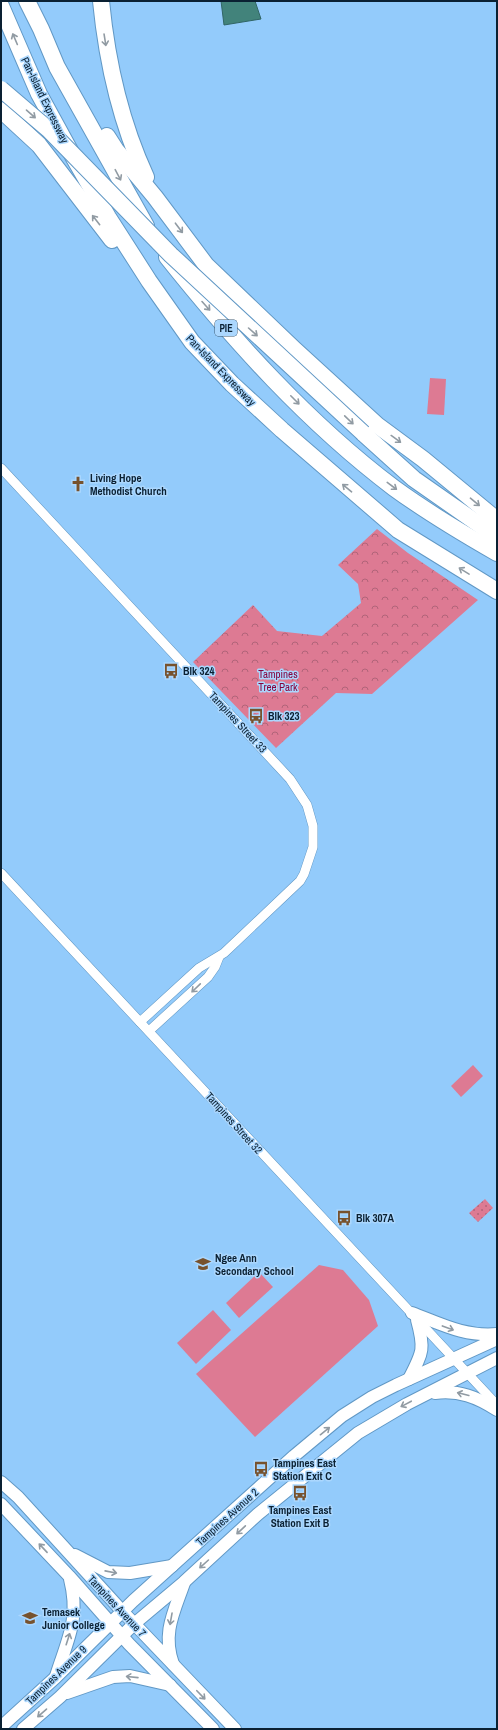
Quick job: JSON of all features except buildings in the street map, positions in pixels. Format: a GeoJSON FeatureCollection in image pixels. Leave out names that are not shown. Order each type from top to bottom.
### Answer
{"type":"FeatureCollection","features":[{"type":"Feature","properties":{"kind":"highway","name":"PIE"},"geometry":{"type":"LineString","coordinates":[[27,1],[42,29],[57,67],[157,246],[201,300],[273,378],[320,425],[365,464],[427,510],[497,553]]}},
{"type":"Feature","properties":{"kind":"highway"},"geometry":{"type":"LineString","coordinates":[[101,1],[105,39],[116,96],[134,150],[155,197]]}},
{"type":"Feature","properties":{"kind":"highway","name":"Pan-Island Expressway"},"geometry":{"type":"LineString","coordinates":[[1,6],[43,101],[104,210],[149,281],[192,342],[232,384],[282,430],[398,530],[496,591]]}},
{"type":"Feature","properties":{"kind":"highway"},"geometry":{"type":"LineString","coordinates":[[42,29],[116,150],[155,197],[206,265],[294,349],[377,425],[423,459],[497,520]]}},
{"type":"Feature","properties":{"kind":"highway"},"geometry":{"type":"LineString","coordinates":[[1,89],[49,130],[171,256],[363,433],[414,479],[443,502],[474,520],[497,538]]}},
{"type":"Feature","properties":{"kind":"highway"},"geometry":{"type":"LineString","coordinates":[[1,110],[39,145],[121,252],[144,278],[149,281]]}},
{"type":"Feature","properties":{"kind":"highway"},"geometry":{"type":"LineString","coordinates":[[423,459],[474,520]]}},
{"type":"Feature","properties":{"kind":"main road"},"geometry":{"type":"LineString","coordinates":[[415,1316],[456,1331],[476,1334],[497,1334]]}},
{"type":"Feature","properties":{"kind":"main road"},"geometry":{"type":"LineString","coordinates":[[409,1379],[422,1352],[423,1341],[415,1316]]}},
{"type":"Feature","properties":{"kind":"main road","name":"Tampines Avenue 2"},"geometry":{"type":"LineString","coordinates":[[110,1623],[294,1456],[342,1416],[372,1398],[409,1379],[452,1358],[497,1339]]}},
{"type":"Feature","properties":{"kind":"main road","name":"Tampines Avenue 2"},"geometry":{"type":"LineString","coordinates":[[122,1636],[184,1582],[258,1514],[358,1434],[384,1417],[426,1394],[497,1358]]}},
{"type":"Feature","properties":{"kind":"main road"},"geometry":{"type":"LineString","coordinates":[[426,1394],[449,1392],[466,1394],[497,1410]]}},
{"type":"Feature","properties":{"kind":"main road","name":"Tampines Avenue 7"},"geometry":{"type":"LineString","coordinates":[[1,1482],[18,1497],[174,1667],[235,1729]]}},
{"type":"Feature","properties":{"kind":"main road","name":"Tampines Avenue 7"},"geometry":{"type":"LineString","coordinates":[[1,1504],[69,1576],[122,1636],[213,1729]]}},
{"type":"Feature","properties":{"kind":"main road"},"geometry":{"type":"LineString","coordinates":[[64,1548],[108,1572],[130,1574],[173,1565]]}},
{"type":"Feature","properties":{"kind":"main road"},"geometry":{"type":"LineString","coordinates":[[56,1677],[74,1617],[75,1598],[69,1576]]}},
{"type":"Feature","properties":{"kind":"main road"},"geometry":{"type":"LineString","coordinates":[[174,1667],[167,1644],[173,1609],[184,1582]]}},
{"type":"Feature","properties":{"kind":"main road","name":"Tampines Avenue 9"},"geometry":{"type":"LineString","coordinates":[[1,1727],[56,1677],[110,1623]]}},
{"type":"Feature","properties":{"kind":"main road","name":"Tampines Avenue 9"},"geometry":{"type":"LineString","coordinates":[[23,1729],[60,1697],[122,1636]]}},
{"type":"Feature","properties":{"kind":"main road"},"geometry":{"type":"LineString","coordinates":[[60,1697],[113,1677],[130,1676],[170,1685]]}},
{"type":"Feature","properties":{"kind":"street","name":"Tampines Street 33"},"geometry":{"type":"LineString","coordinates":[[1,468],[290,779],[307,805],[314,838],[309,864],[304,874],[293,888],[219,957],[199,968],[140,1022]]}},
{"type":"Feature","properties":{"kind":"street","name":"Tampines Street 32"},"geometry":{"type":"LineString","coordinates":[[1,874],[415,1316],[466,1374],[497,1405]]}},
{"type":"Feature","properties":{"kind":"street","name":"Tampines Street 33"},"geometry":{"type":"LineString","coordinates":[[149,1032],[208,976],[215,967],[219,957]]}},
{"type":"Feature","properties":{"kind":"green space"},"geometry":{"type":"Polygon","coordinates":[[[430,378],[446,379],[444,415],[427,414],[430,378]]]}},
{"type":"Feature","properties":{"kind":"green space","name":"Tampines Tree Park"},"geometry":{"type":"Polygon","coordinates":[[[377,529],[408,553],[478,600],[372,694],[336,693],[276,748],[193,662],[253,605],[277,631],[322,636],[361,603],[358,584],[338,565],[377,529]]]}},
{"type":"Feature","properties":{"kind":"green space"},"geometry":{"type":"Polygon","coordinates":[[[473,1065],[483,1076],[461,1097],[451,1086],[473,1065]]]}},
{"type":"Feature","properties":{"kind":"green space"},"geometry":{"type":"Polygon","coordinates":[[[485,1199],[493,1208],[478,1222],[469,1213],[485,1199]]]}},
{"type":"Feature","properties":{"kind":"green space"},"geometry":{"type":"Polygon","coordinates":[[[319,1265],[343,1270],[369,1300],[378,1326],[255,1437],[196,1374],[319,1265]]]}},
{"type":"Feature","properties":{"kind":"green space"},"geometry":{"type":"Polygon","coordinates":[[[259,1272],[273,1287],[239,1318],[226,1303],[259,1272]]]}},
{"type":"Feature","properties":{"kind":"green space"},"geometry":{"type":"Polygon","coordinates":[[[213,1310],[231,1330],[196,1364],[177,1343],[213,1310]]]}},
{"type":"Feature","properties":{"kind":"shaded area"},"geometry":{"type":"Polygon","coordinates":[[[221,1],[255,1],[261,19],[224,25],[221,1]]]}},
{"type":"Feature","properties":{"kind":"place","name":"Living Hope Methodist Church"},"geometry":{"type":"Point","coordinates":[78,484]}},
{"type":"Feature","properties":{"kind":"place","name":"Blk 324"},"geometry":{"type":"Point","coordinates":[171,671]}},
{"type":"Feature","properties":{"kind":"place","name":"Blk 323"},"geometry":{"type":"Point","coordinates":[256,716]}},
{"type":"Feature","properties":{"kind":"place","name":"Blk 307A"},"geometry":{"type":"Point","coordinates":[344,1218]}},
{"type":"Feature","properties":{"kind":"place","name":"Ngee Ann Secondary School"},"geometry":{"type":"Point","coordinates":[203,1264]}},
{"type":"Feature","properties":{"kind":"place","name":"Tampines East Station Exit C"},"geometry":{"type":"Point","coordinates":[261,1469]}},
{"type":"Feature","properties":{"kind":"place","name":"Tampines East Station Exit B"},"geometry":{"type":"Point","coordinates":[300,1493]}},
{"type":"Feature","properties":{"kind":"place","name":"Temasek Junior College"},"geometry":{"type":"Point","coordinates":[30,1618]}}]}
